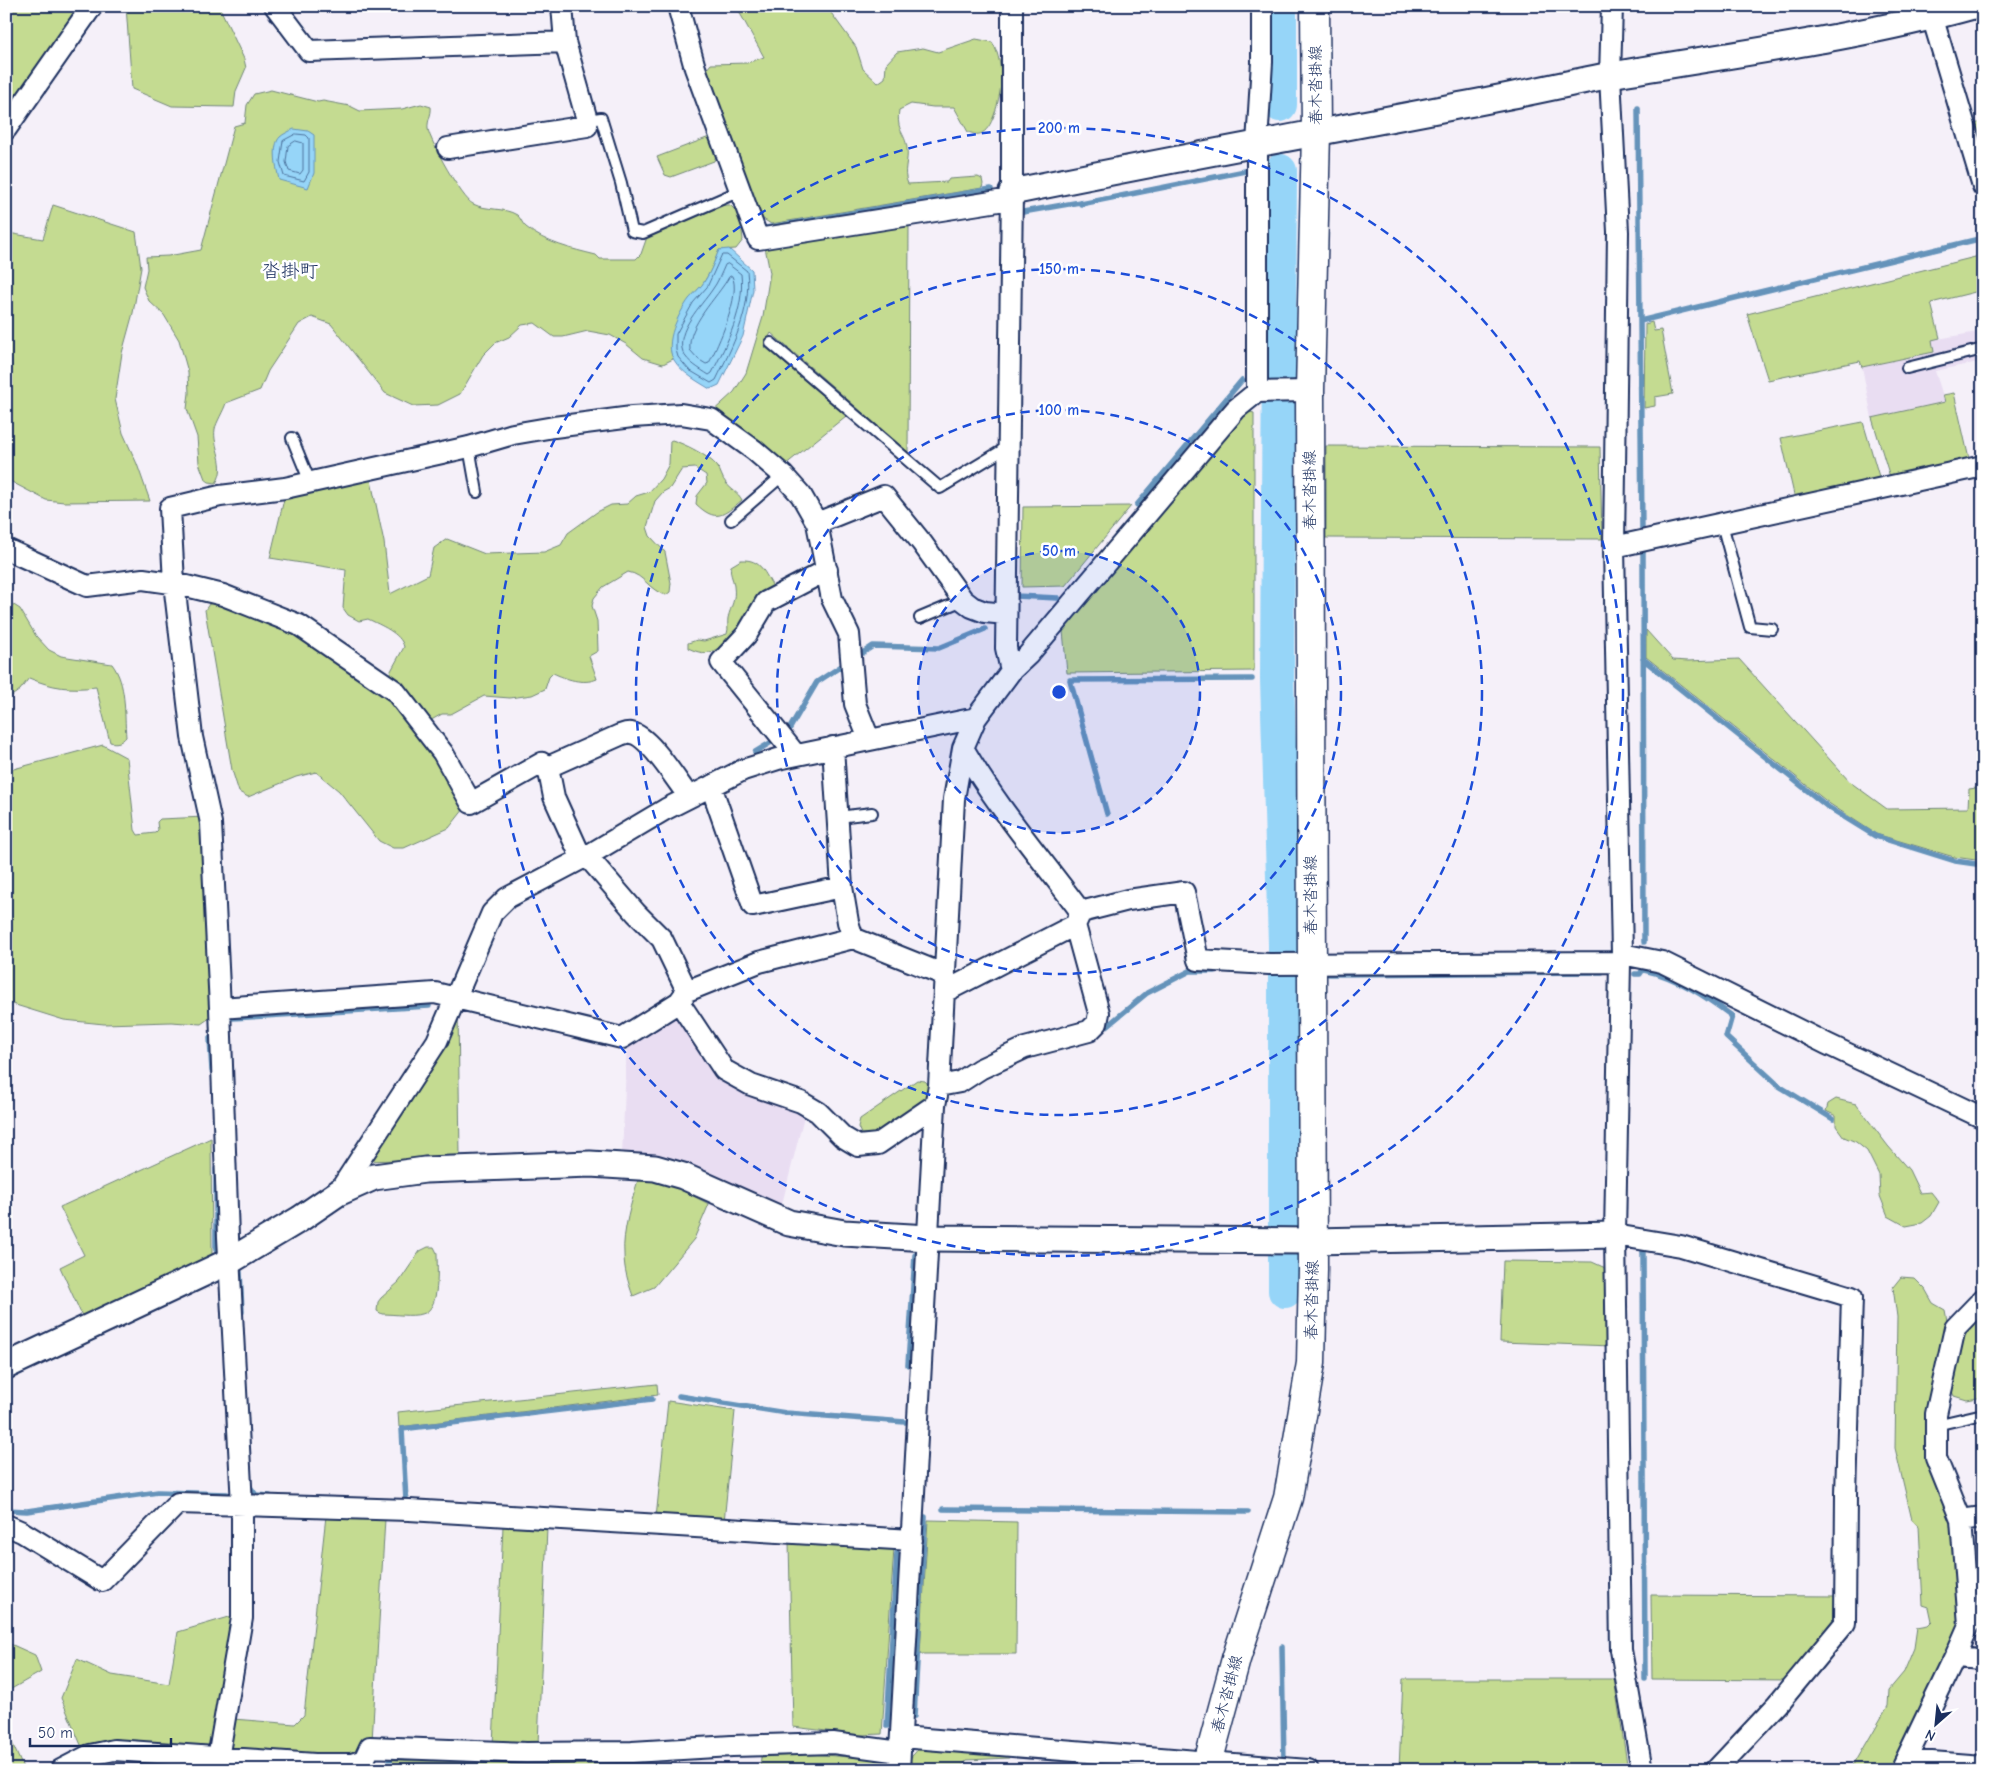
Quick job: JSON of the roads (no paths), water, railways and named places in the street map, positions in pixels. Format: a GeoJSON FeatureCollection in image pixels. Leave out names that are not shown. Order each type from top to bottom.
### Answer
{"type":"FeatureCollection","features":[{"type":"Feature","properties":{"kind":"main road","name":"春木沓掛線"},"geometry":{"type":"LineString","coordinates":[[1218,1766],[1236,1659],[1288,1498],[1311,1363],[1310,391],[1316,132],[1315,6]]}},
{"type":"Feature","properties":{"kind":"street"},"geometry":{"type":"LineString","coordinates":[[6,129],[92,6]]}},
{"type":"Feature","properties":{"kind":"street"},"geometry":{"type":"LineString","coordinates":[[275,6],[309,51],[565,42]]}},
{"type":"Feature","properties":{"kind":"street"},"geometry":{"type":"LineString","coordinates":[[448,148],[587,126],[587,120],[565,42],[562,6]]}},
{"type":"Feature","properties":{"kind":"street"},"geometry":{"type":"LineString","coordinates":[[678,6],[696,68],[758,239],[1011,196],[1193,155],[1610,76],[1760,51],[1931,12],[1973,6]]}},
{"type":"Feature","properties":{"kind":"street"},"geometry":{"type":"LineString","coordinates":[[1011,670],[1006,648],[1006,614],[1012,6]]}},
{"type":"Feature","properties":{"kind":"street"},"geometry":{"type":"LineString","coordinates":[[1257,392],[1257,144],[1262,62],[1262,6]]}},
{"type":"Feature","properties":{"kind":"street"},"geometry":{"type":"LineString","coordinates":[[1612,6],[1610,76],[1618,232],[1614,547],[1621,958],[1615,1235],[1621,1650],[1642,1770]]}},
{"type":"Feature","properties":{"kind":"street"},"geometry":{"type":"LineString","coordinates":[[1931,12],[1983,186]]}},
{"type":"Feature","properties":{"kind":"street"},"geometry":{"type":"LineString","coordinates":[[900,1753],[935,1105],[939,1086],[954,799],[964,748],[976,718],[1011,670],[1028,655],[1236,409],[1257,392],[1310,391]]}},
{"type":"Feature","properties":{"kind":"street"},"geometry":{"type":"LineString","coordinates":[[217,1763],[242,1618],[242,1505],[211,823],[192,737],[174,583],[170,508],[220,496],[285,488],[514,434],[554,427],[632,417],[681,414],[711,419],[754,450],[783,475],[802,495],[817,524],[832,599],[849,634],[855,704],[869,739]]}},
{"type":"Feature","properties":{"kind":"street"},"geometry":{"type":"LineString","coordinates":[[1614,547],[1983,466]]}},
{"type":"Feature","properties":{"kind":"street"},"geometry":{"type":"LineString","coordinates":[[817,524],[884,496],[922,543],[963,600],[972,607],[985,612],[1006,614]]}},
{"type":"Feature","properties":{"kind":"street"},"geometry":{"type":"LineString","coordinates":[[6,549],[87,586],[143,580],[174,583],[223,595],[299,625],[395,691],[443,753],[471,803],[542,763],[548,767],[554,797],[583,857],[662,939],[683,996],[724,1070],[751,1084],[801,1102],[818,1112],[843,1138],[858,1146],[878,1144],[935,1105]]}},
{"type":"Feature","properties":{"kind":"street"},"geometry":{"type":"LineString","coordinates":[[796,755],[721,662],[747,634],[766,602],[827,570]]}},
{"type":"Feature","properties":{"kind":"street"},"geometry":{"type":"LineString","coordinates":[[338,1193],[437,1041],[492,913],[507,898],[689,797],[743,770],[796,755],[976,718]]}},
{"type":"Feature","properties":{"kind":"street"},"geometry":{"type":"LineString","coordinates":[[548,767],[620,735],[632,733],[642,738],[651,746],[689,797]]}},
{"type":"Feature","properties":{"kind":"street"},"geometry":{"type":"LineString","coordinates":[[833,747],[842,887],[848,922],[853,938]]}},
{"type":"Feature","properties":{"kind":"street"},"geometry":{"type":"LineString","coordinates":[[939,1086],[960,1082],[980,1069],[1025,1048],[1089,1031],[1098,1023],[1099,1013],[1078,918],[973,765],[964,748]]}},
{"type":"Feature","properties":{"kind":"street"},"geometry":{"type":"LineString","coordinates":[[711,786],[753,906],[842,887]]}},
{"type":"Feature","properties":{"kind":"street"},"geometry":{"type":"LineString","coordinates":[[944,984],[1078,918],[1128,900],[1184,892],[1198,960],[1311,964],[1621,958],[1662,962],[1827,1044],[1983,1118]]}},
{"type":"Feature","properties":{"kind":"street"},"geometry":{"type":"LineString","coordinates":[[220,1008],[435,993],[622,1038],[683,996],[759,962],[853,938],[944,984]]}},
{"type":"Feature","properties":{"kind":"street"},"geometry":{"type":"LineString","coordinates":[[6,1366],[230,1261],[300,1219],[338,1193],[374,1177],[425,1170],[590,1164],[655,1168],[683,1176],[789,1223],[844,1232],[928,1238],[1312,1241],[1615,1235],[1681,1246],[1852,1297],[1846,1494],[1845,1623],[1778,1704],[1716,1770]]}},
{"type":"Feature","properties":{"kind":"street"},"geometry":{"type":"LineString","coordinates":[[1983,1299],[1956,1328],[1936,1414],[1936,1458],[1961,1520],[1969,1625],[1903,1765],[1983,1766]]}},
{"type":"Feature","properties":{"kind":"street"},"geometry":{"type":"LineString","coordinates":[[6,1525],[22,1532],[102,1580],[178,1503],[409,1510],[912,1540]]}},
{"type":"Feature","properties":{"kind":"street"},"geometry":{"type":"LineString","coordinates":[[1961,1520],[1983,1516]]}},
{"type":"Feature","properties":{"kind":"street"},"geometry":{"type":"LineString","coordinates":[[1955,1658],[1983,1659]]}},
{"type":"Feature","properties":{"kind":"street"},"geometry":{"type":"LineString","coordinates":[[61,1770],[90,1755],[114,1750],[217,1763],[352,1764],[364,1760],[370,1747],[526,1752],[632,1752],[732,1746],[833,1743],[900,1753],[1218,1766],[1268,1766],[1302,1769]]}},
{"type":"Feature","properties":{"kind":"lane"},"geometry":{"type":"LineString","coordinates":[[587,120],[601,118],[621,183],[632,231],[643,234],[740,191]]}},
{"type":"Feature","properties":{"kind":"lane"},"geometry":{"type":"LineString","coordinates":[[771,343],[940,488],[1008,447]]}},
{"type":"Feature","properties":{"kind":"lane"},"geometry":{"type":"LineString","coordinates":[[1906,368],[1983,349]]}},
{"type":"Feature","properties":{"kind":"lane"},"geometry":{"type":"LineString","coordinates":[[292,438],[310,482]]}},
{"type":"Feature","properties":{"kind":"lane"},"geometry":{"type":"LineString","coordinates":[[469,446],[477,492]]}},
{"type":"Feature","properties":{"kind":"lane"},"geometry":{"type":"LineString","coordinates":[[732,520],[783,475]]}},
{"type":"Feature","properties":{"kind":"lane"},"geometry":{"type":"LineString","coordinates":[[1722,524],[1750,627],[1772,629]]}},
{"type":"Feature","properties":{"kind":"lane"},"geometry":{"type":"LineString","coordinates":[[920,618],[963,600]]}},
{"type":"Feature","properties":{"kind":"lane"},"geometry":{"type":"LineString","coordinates":[[838,817],[872,813]]}},
{"type":"Feature","properties":{"kind":"lane"},"geometry":{"type":"LineString","coordinates":[[1936,1425],[1983,1414]]}},
{"type":"Feature","properties":{"kind":"water"},"geometry":{"type":"Polygon","coordinates":[[[294,129],[308,131],[314,135],[314,173],[308,188],[279,180],[275,158],[277,141],[280,137],[294,129]]]}},
{"type":"Feature","properties":{"kind":"water"},"geometry":{"type":"Polygon","coordinates":[[[729,249],[752,270],[753,290],[743,336],[719,385],[710,389],[677,365],[671,353],[671,337],[681,312],[689,299],[705,281],[719,250],[729,249]]]}},
{"type":"Feature","properties":{"kind":"waterway"},"geometry":{"type":"LineString","coordinates":[[1280,6],[1280,105]]}},
{"type":"Feature","properties":{"kind":"waterway"},"geometry":{"type":"LineString","coordinates":[[1638,108],[1642,531]]}},
{"type":"Feature","properties":{"kind":"waterway"},"geometry":{"type":"LineString","coordinates":[[1020,220],[1020,215],[1023,212],[1080,202],[1081,204],[1250,170]]}},
{"type":"Feature","properties":{"kind":"waterway"},"geometry":{"type":"LineString","coordinates":[[1280,171],[1277,679],[1285,944],[1285,1291]]}},
{"type":"Feature","properties":{"kind":"waterway"},"geometry":{"type":"LineString","coordinates":[[766,228],[991,189]]}},
{"type":"Feature","properties":{"kind":"waterway"},"geometry":{"type":"LineString","coordinates":[[1640,321],[1983,238]]}},
{"type":"Feature","properties":{"kind":"waterway"},"geometry":{"type":"LineString","coordinates":[[1267,330],[1278,307]]}},
{"type":"Feature","properties":{"kind":"waterway"},"geometry":{"type":"LineString","coordinates":[[1137,505],[1242,380]]}},
{"type":"Feature","properties":{"kind":"waterway"},"geometry":{"type":"LineString","coordinates":[[1643,551],[1644,942]]}},
{"type":"Feature","properties":{"kind":"waterway"},"geometry":{"type":"LineString","coordinates":[[1016,590],[1016,596],[1058,598]]}},
{"type":"Feature","properties":{"kind":"waterway"},"geometry":{"type":"LineString","coordinates":[[858,656],[873,646],[939,648],[985,629]]}},
{"type":"Feature","properties":{"kind":"waterway"},"geometry":{"type":"LineString","coordinates":[[1643,659],[1828,807],[1875,836],[1955,861],[1983,865]]}},
{"type":"Feature","properties":{"kind":"waterway"},"geometry":{"type":"LineString","coordinates":[[787,733],[817,682],[843,665]]}},
{"type":"Feature","properties":{"kind":"waterway"},"geometry":{"type":"LineString","coordinates":[[1107,814],[1070,680],[1252,679]]}},
{"type":"Feature","properties":{"kind":"waterway"},"geometry":{"type":"LineString","coordinates":[[755,752],[775,740]]}},
{"type":"Feature","properties":{"kind":"waterway"},"geometry":{"type":"LineString","coordinates":[[1635,974],[1640,974],[1644,968]]}},
{"type":"Feature","properties":{"kind":"waterway"},"geometry":{"type":"LineString","coordinates":[[1644,970],[1679,982],[1732,1016],[1726,1037],[1779,1086],[1833,1119]]}},
{"type":"Feature","properties":{"kind":"waterway"},"geometry":{"type":"LineString","coordinates":[[1101,1031],[1147,993],[1190,971],[1215,971]]}},
{"type":"Feature","properties":{"kind":"waterway"},"geometry":{"type":"LineString","coordinates":[[1329,974],[1602,972]]}},
{"type":"Feature","properties":{"kind":"waterway"},"geometry":{"type":"LineString","coordinates":[[1272,974],[1297,974]]}},
{"type":"Feature","properties":{"kind":"waterway"},"geometry":{"type":"LineString","coordinates":[[233,1018],[429,1006]]}},
{"type":"Feature","properties":{"kind":"waterway"},"geometry":{"type":"LineString","coordinates":[[210,1038],[212,1071]]}},
{"type":"Feature","properties":{"kind":"waterway"},"geometry":{"type":"LineString","coordinates":[[216,1169],[216,1249]]}},
{"type":"Feature","properties":{"kind":"waterway"},"geometry":{"type":"LineString","coordinates":[[1643,1252],[1645,1679]]}},
{"type":"Feature","properties":{"kind":"waterway"},"geometry":{"type":"LineString","coordinates":[[908,1365],[915,1255]]}},
{"type":"Feature","properties":{"kind":"waterway"},"geometry":{"type":"LineString","coordinates":[[240,1272],[242,1312]]}},
{"type":"Feature","properties":{"kind":"waterway"},"geometry":{"type":"LineString","coordinates":[[679,1396],[786,1413],[905,1422]]}},
{"type":"Feature","properties":{"kind":"waterway"},"geometry":{"type":"LineString","coordinates":[[401,1501],[406,1501],[402,1429],[652,1399]]}},
{"type":"Feature","properties":{"kind":"waterway"},"geometry":{"type":"LineString","coordinates":[[248,1484],[256,1495],[270,1496]]}},
{"type":"Feature","properties":{"kind":"waterway"},"geometry":{"type":"LineString","coordinates":[[6,1510],[27,1511],[158,1492],[227,1494]]}},
{"type":"Feature","properties":{"kind":"waterway"},"geometry":{"type":"LineString","coordinates":[[943,1509],[1248,1512]]}},
{"type":"Feature","properties":{"kind":"waterway"},"geometry":{"type":"LineString","coordinates":[[914,1716],[925,1517]]}},
{"type":"Feature","properties":{"kind":"waterway"},"geometry":{"type":"LineString","coordinates":[[887,1726],[897,1553]]}},
{"type":"Feature","properties":{"kind":"waterway"},"geometry":{"type":"LineString","coordinates":[[1282,1647],[1284,1765]]}},
{"type":"Feature","properties":{"kind":"waterway"},"geometry":{"type":"LineString","coordinates":[[390,1770],[390,1757],[395,1757]]}},
{"type":"Feature","properties":{"kind":"district","name":"沓掛町"},"geometry":{"type":"Point","coordinates":[290,271]}}]}
